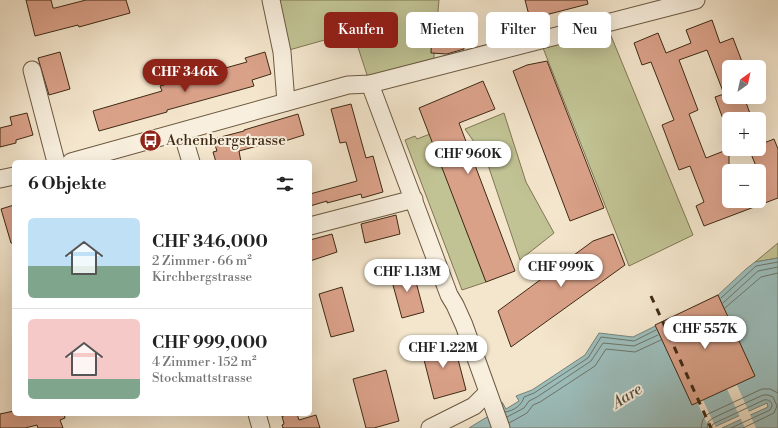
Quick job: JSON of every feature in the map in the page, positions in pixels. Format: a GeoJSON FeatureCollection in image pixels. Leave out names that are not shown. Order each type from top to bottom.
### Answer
{"type":"FeatureCollection","features":[{"type":"Feature","properties":{"kind":"street"},"geometry":{"type":"LineString","coordinates":[[272,0],[282,52],[286,102]]}},
{"type":"Feature","properties":{"kind":"street"},"geometry":{"type":"LineString","coordinates":[[78,160],[348,85],[370,84],[696,0]]}},
{"type":"Feature","properties":{"kind":"street"},"geometry":{"type":"LineString","coordinates":[[32,70],[55,160]]}},
{"type":"Feature","properties":{"kind":"street"},"geometry":{"type":"LineString","coordinates":[[370,84],[449,295],[464,326],[501,428]]}},
{"type":"Feature","properties":{"kind":"street"},"geometry":{"type":"LineString","coordinates":[[182,132],[189,160]]}},
{"type":"Feature","properties":{"kind":"street"},"geometry":{"type":"LineString","coordinates":[[0,179],[12,176]]}},
{"type":"Feature","properties":{"kind":"street"},"geometry":{"type":"LineString","coordinates":[[312,225],[414,199]]}},
{"type":"Feature","properties":{"kind":"street"},"geometry":{"type":"LineString","coordinates":[[430,428],[490,399]]}},
{"type":"Feature","properties":{"kind":"street"},"geometry":{"type":"LineString","coordinates":[[258,416],[261,428]]}},
{"type":"Feature","properties":{"kind":"green space"},"geometry":{"type":"Polygon","coordinates":[[[271,0],[439,0],[438,12],[406,12],[406,48],[435,48],[433,67],[370,84],[358,48],[398,48],[398,12],[324,12],[324,40],[282,52],[271,0]]]}},
{"type":"Feature","properties":{"kind":"green space"},"geometry":{"type":"Polygon","coordinates":[[[611,36],[693,235],[629,266],[543,48],[550,48],[550,46],[558,44],[558,48],[611,48],[611,36]]]}},
{"type":"Feature","properties":{"kind":"green space"},"geometry":{"type":"Polygon","coordinates":[[[504,113],[526,182],[554,233],[520,260],[486,159],[465,129],[504,113]]]}},
{"type":"Feature","properties":{"kind":"green space"},"geometry":{"type":"Polygon","coordinates":[[[430,134],[486,282],[462,290],[405,140],[415,136],[417,139],[430,134]]]}},
{"type":"Feature","properties":{"kind":"green space"},"geometry":{"type":"Polygon","coordinates":[[[778,243],[778,258],[755,262],[778,243]]]}},
{"type":"Feature","properties":{"kind":"water","name":"Aare"},"geometry":{"type":"Polygon","coordinates":[[[778,258],[778,428],[722,428],[768,407],[767,403],[712,428],[469,428],[487,417],[502,402],[506,409],[519,401],[516,396],[532,390],[585,355],[599,333],[633,337],[718,295],[755,262],[778,258]]]}},
{"type":"Feature","properties":{"kind":"pier"},"geometry":{"type":"Polygon","coordinates":[[[737,385],[756,428],[745,428],[727,389],[737,385]]]}},
{"type":"Feature","properties":{"kind":"pier"},"geometry":{"type":"Polygon","coordinates":[[[703,400],[716,428],[709,428],[697,402],[703,400]]]}},
{"type":"Feature","properties":{"kind":"building"},"geometry":{"type":"Polygon","coordinates":[[[26,0],[51,0],[53,8],[55,8],[86,0],[126,0],[130,13],[79,27],[78,25],[35,36],[26,0]]]}},
{"type":"Feature","properties":{"kind":"building"},"geometry":{"type":"Polygon","coordinates":[[[525,0],[587,0],[588,4],[550,14],[550,12],[528,12],[525,0]]]}},
{"type":"Feature","properties":{"kind":"building"},"geometry":{"type":"Polygon","coordinates":[[[712,20],[720,43],[733,38],[741,60],[722,60],[722,89],[707,50],[679,60],[698,110],[689,114],[706,158],[722,152],[722,156],[729,156],[729,164],[722,164],[722,208],[752,208],[704,226],[696,206],[704,202],[690,166],[679,170],[662,125],[674,120],[651,62],[642,65],[634,43],[658,33],[666,53],[691,43],[686,30],[712,20]]]}},
{"type":"Feature","properties":{"kind":"building"},"geometry":{"type":"Polygon","coordinates":[[[431,48],[464,48],[447,54],[431,53],[431,48]]]}},
{"type":"Feature","properties":{"kind":"building"},"geometry":{"type":"Polygon","coordinates":[[[60,52],[70,89],[49,95],[38,58],[60,52]]]}},
{"type":"Feature","properties":{"kind":"building"},"geometry":{"type":"Polygon","coordinates":[[[265,52],[271,74],[252,80],[254,86],[167,110],[167,112],[99,131],[93,111],[162,91],[160,86],[247,62],[245,58],[265,52]]]}},
{"type":"Feature","properties":{"kind":"building"},"geometry":{"type":"Polygon","coordinates":[[[547,61],[604,208],[570,221],[513,71],[527,65],[547,61]]]}},
{"type":"Feature","properties":{"kind":"building"},"geometry":{"type":"Polygon","coordinates":[[[483,81],[495,109],[459,123],[515,271],[486,282],[419,108],[483,81]]]}},
{"type":"Feature","properties":{"kind":"building"},"geometry":{"type":"Polygon","coordinates":[[[722,95],[722,104],[747,104],[749,112],[722,112],[722,116],[715,97],[722,95]]]}},
{"type":"Feature","properties":{"kind":"building"},"geometry":{"type":"Polygon","coordinates":[[[351,104],[366,158],[373,156],[383,192],[362,198],[361,194],[312,205],[312,193],[357,181],[346,142],[340,143],[331,109],[351,104]]]}},
{"type":"Feature","properties":{"kind":"building"},"geometry":{"type":"Polygon","coordinates":[[[27,113],[33,135],[16,140],[16,143],[0,147],[0,128],[12,125],[10,117],[27,113]]]}},
{"type":"Feature","properties":{"kind":"building"},"geometry":{"type":"Polygon","coordinates":[[[298,114],[304,135],[269,146],[268,143],[239,151],[241,160],[215,160],[213,152],[217,151],[213,139],[298,114]]]}},
{"type":"Feature","properties":{"kind":"building"},"geometry":{"type":"Polygon","coordinates":[[[774,139],[778,149],[778,198],[766,203],[766,164],[755,164],[752,156],[766,156],[766,142],[774,139]]]}},
{"type":"Feature","properties":{"kind":"building"},"geometry":{"type":"Polygon","coordinates":[[[12,206],[12,243],[11,243],[1,209],[12,206]]]}},
{"type":"Feature","properties":{"kind":"building"},"geometry":{"type":"Polygon","coordinates":[[[396,215],[400,234],[365,243],[361,224],[396,215]]]}},
{"type":"Feature","properties":{"kind":"building"},"geometry":{"type":"Polygon","coordinates":[[[332,234],[337,252],[312,260],[312,239],[332,234]]]}},
{"type":"Feature","properties":{"kind":"building"},"geometry":{"type":"Polygon","coordinates":[[[613,234],[625,265],[511,347],[498,311],[593,241],[613,234]]]}},
{"type":"Feature","properties":{"kind":"building"},"geometry":{"type":"Polygon","coordinates":[[[412,267],[424,312],[402,318],[390,274],[412,267]]]}},
{"type":"Feature","properties":{"kind":"building"},"geometry":{"type":"Polygon","coordinates":[[[342,287],[354,331],[331,337],[319,294],[342,287]]]}},
{"type":"Feature","properties":{"kind":"building"},"geometry":{"type":"Polygon","coordinates":[[[718,295],[755,376],[692,405],[655,325],[718,295]]]}},
{"type":"Feature","properties":{"kind":"building"},"geometry":{"type":"Polygon","coordinates":[[[453,340],[466,390],[434,399],[421,348],[453,340]]]}},
{"type":"Feature","properties":{"kind":"building"},"geometry":{"type":"Polygon","coordinates":[[[386,370],[399,421],[374,428],[366,428],[353,379],[386,370]]]}},
{"type":"Feature","properties":{"kind":"building"},"geometry":{"type":"Polygon","coordinates":[[[12,411],[12,416],[64,416],[65,418],[60,420],[63,428],[38,428],[37,425],[25,428],[0,428],[0,414],[12,411]]]}},
{"type":"Feature","properties":{"kind":"building"},"geometry":{"type":"Polygon","coordinates":[[[316,415],[320,428],[283,428],[282,425],[284,424],[282,416],[298,416],[299,420],[316,415]]]}},
{"type":"Feature","properties":{"kind":"railway"},"geometry":{"type":"LineString","coordinates":[[651,296],[711,428]]}},
{"type":"Feature","properties":{"kind":"place","name":"Achenbergstrasse"},"geometry":{"type":"Point","coordinates":[150,140]}}]}
